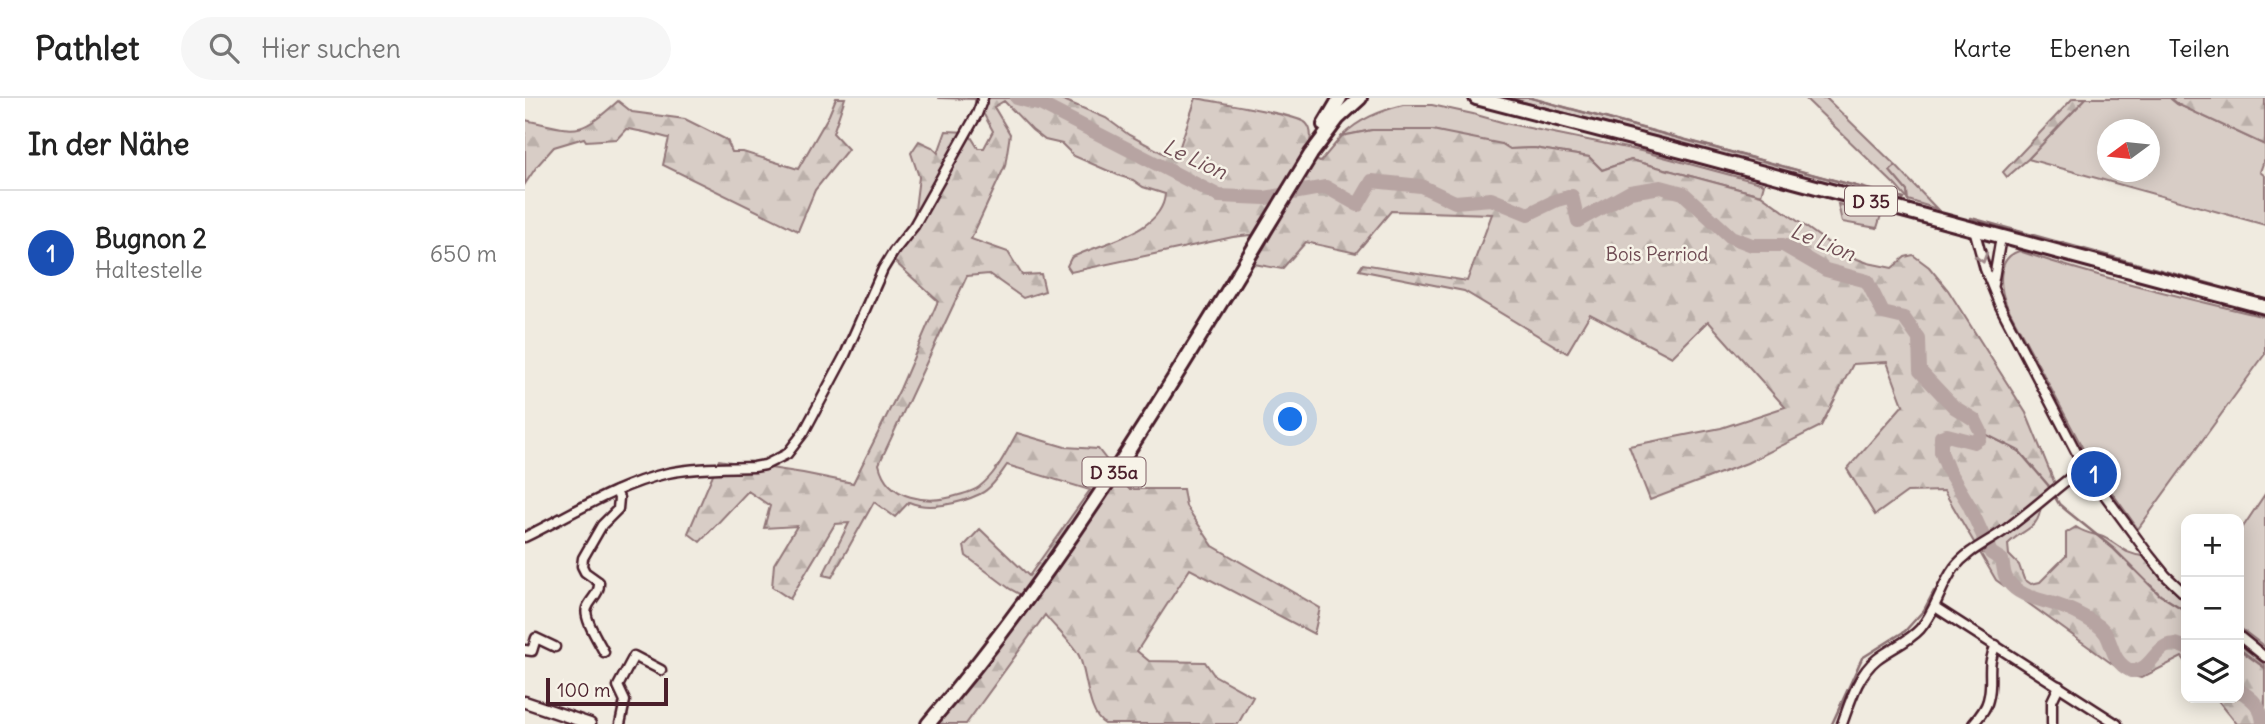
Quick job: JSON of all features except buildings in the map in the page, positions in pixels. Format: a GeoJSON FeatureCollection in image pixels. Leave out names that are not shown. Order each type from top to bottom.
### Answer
{"type":"FeatureCollection","features":[{"type":"Feature","properties":{"kind":"main road","name":"D 35a"},"geometry":{"type":"LineString","coordinates":[[1311,154],[1319,133],[1340,98]]}},
{"type":"Feature","properties":{"kind":"main road","name":"D 35a"},"geometry":{"type":"LineString","coordinates":[[928,724],[1016,612],[1123,460],[1311,154],[1338,118],[1360,98]]}},
{"type":"Feature","properties":{"kind":"main road","name":"D 35"},"geometry":{"type":"LineString","coordinates":[[1476,98],[1689,152],[2265,307]]}},
{"type":"Feature","properties":{"kind":"street"},"geometry":{"type":"LineString","coordinates":[[525,537],[616,491],[669,473],[765,465],[793,447],[828,389],[883,269],[914,226],[977,114],[983,98]]}},
{"type":"Feature","properties":{"kind":"street"},"geometry":{"type":"LineString","coordinates":[[1974,229],[2004,317],[2084,467],[2157,566],[2181,590]]}},
{"type":"Feature","properties":{"kind":"street"},"geometry":{"type":"LineString","coordinates":[[1993,287],[2001,237]]}},
{"type":"Feature","properties":{"kind":"street"},"geometry":{"type":"LineString","coordinates":[[1842,724],[1865,671],[1875,660],[1919,630],[1935,607],[1945,582],[1954,569],[1977,546],[1995,536],[2084,467]]}},
{"type":"Feature","properties":{"kind":"street"},"geometry":{"type":"LineString","coordinates":[[604,652],[586,615],[587,608],[600,589],[599,582],[585,572],[582,566],[583,558],[603,525],[618,509],[619,498],[616,491]]}},
{"type":"Feature","properties":{"kind":"street"},"geometry":{"type":"LineString","coordinates":[[1935,607],[2117,724]]}},
{"type":"Feature","properties":{"kind":"street"},"geometry":{"type":"LineString","coordinates":[[525,650],[532,651],[536,638],[555,647]]}},
{"type":"Feature","properties":{"kind":"street"},"geometry":{"type":"LineString","coordinates":[[2244,640],[2265,657]]}},
{"type":"Feature","properties":{"kind":"street"},"geometry":{"type":"LineString","coordinates":[[1973,724],[1988,702],[1990,657],[1996,645]]}},
{"type":"Feature","properties":{"kind":"street"},"geometry":{"type":"LineString","coordinates":[[620,724],[625,701],[618,686],[633,656],[661,670]]}},
{"type":"Feature","properties":{"kind":"street"},"geometry":{"type":"LineString","coordinates":[[2052,724],[2052,701],[2059,686]]}},
{"type":"Feature","properties":{"kind":"street"},"geometry":{"type":"LineString","coordinates":[[525,702],[583,723]]}},
{"type":"Feature","properties":{"kind":"green space"},"geometry":{"type":"Polygon","coordinates":[[[836,98],[845,98],[833,133],[848,149],[815,190],[798,231],[663,165],[669,138],[635,130],[626,129],[617,139],[586,141],[584,138],[554,147],[525,184],[525,120],[576,129],[593,121],[618,101],[632,112],[685,119],[727,140],[732,152],[743,152],[798,169],[836,98]]]}},
{"type":"Feature","properties":{"kind":"green space","name":"Bois Perriod"},"geometry":{"type":"Polygon","coordinates":[[[938,98],[1059,98],[1106,118],[1129,135],[1172,158],[1176,158],[1196,98],[1272,112],[1306,123],[1311,134],[1306,154],[1320,162],[1342,136],[1372,130],[1432,130],[1502,144],[1510,149],[1534,148],[1589,157],[1602,170],[1631,160],[1761,195],[1844,254],[1868,263],[1892,268],[1905,257],[1913,255],[1929,267],[1948,290],[2026,413],[2055,484],[2062,490],[2041,506],[2037,521],[2033,525],[2008,544],[2009,555],[2019,565],[2024,579],[2031,584],[2040,582],[2066,556],[2066,533],[2076,527],[2103,537],[2127,552],[2143,556],[2161,579],[2181,597],[2181,658],[2141,678],[2122,671],[1996,580],[1944,491],[1907,492],[1875,515],[1847,469],[1903,405],[1887,362],[1853,364],[1821,426],[1747,463],[1650,500],[1629,446],[1721,428],[1785,407],[1708,321],[1672,357],[1590,314],[1567,353],[1464,291],[1359,270],[1363,264],[1467,281],[1492,214],[1391,211],[1356,253],[1306,242],[1282,269],[1254,264],[1270,237],[1250,235],[1071,272],[1067,266],[1071,258],[1127,235],[1153,219],[1161,208],[1165,194],[1074,156],[1062,144],[1045,140],[1004,101],[994,107],[1010,134],[1005,166],[971,239],[1008,252],[1022,275],[1041,274],[1045,291],[1023,298],[989,274],[967,276],[879,464],[883,476],[900,492],[910,497],[947,498],[979,487],[1001,462],[1017,433],[1065,447],[1098,449],[1129,489],[1183,489],[1186,506],[1213,546],[1320,608],[1314,634],[1190,569],[1137,651],[1149,661],[1205,662],[1214,675],[1253,697],[1238,724],[1105,724],[1099,720],[1091,704],[1077,653],[1045,615],[966,724],[937,724],[1034,602],[1010,589],[966,556],[964,546],[980,529],[1029,576],[1090,490],[1007,465],[988,489],[964,500],[935,506],[909,502],[895,517],[874,502],[832,577],[823,575],[849,523],[835,524],[790,599],[772,587],[774,564],[797,526],[764,528],[770,506],[748,491],[700,542],[688,533],[719,460],[853,483],[900,389],[938,301],[894,261],[912,233],[919,177],[911,153],[919,141],[938,153],[946,131],[968,132],[978,148],[984,148],[993,131],[982,111],[976,109],[975,99],[938,98]]]}},
{"type":"Feature","properties":{"kind":"green space"},"geometry":{"type":"Polygon","coordinates":[[[1509,98],[1531,98],[1904,199],[1902,202],[1509,98]]]}},
{"type":"Feature","properties":{"kind":"green space"},"geometry":{"type":"Polygon","coordinates":[[[1805,98],[1826,98],[1896,166],[1890,171],[1907,191],[1908,200],[1896,186],[1805,98]]]}},
{"type":"Feature","properties":{"kind":"green space"},"geometry":{"type":"Polygon","coordinates":[[[2073,98],[2086,98],[2028,159],[2007,177],[2003,172],[2073,98]]]}},
{"type":"Feature","properties":{"kind":"green space"},"geometry":{"type":"Polygon","coordinates":[[[2086,98],[2170,98],[2177,104],[2265,145],[2265,158],[2260,172],[2265,176],[2265,225],[2111,182],[2160,182],[2160,119],[2097,119],[2097,178],[2028,159],[2086,98]]]}},
{"type":"Feature","properties":{"kind":"green space"},"geometry":{"type":"Polygon","coordinates":[[[2170,98],[2265,98],[2265,145],[2177,104],[2170,98]]]}},
{"type":"Feature","properties":{"kind":"green space"},"geometry":{"type":"Polygon","coordinates":[[[1403,105],[1432,105],[1641,151],[1764,184],[1761,195],[1631,160],[1602,170],[1589,157],[1534,148],[1510,149],[1432,130],[1372,130],[1342,136],[1370,116],[1403,105]]]}},
{"type":"Feature","properties":{"kind":"green space"},"geometry":{"type":"Polygon","coordinates":[[[1896,166],[1937,209],[1908,200],[1907,191],[1890,171],[1896,166]]]}},
{"type":"Feature","properties":{"kind":"green space"},"geometry":{"type":"Polygon","coordinates":[[[1838,204],[1881,215],[1877,228],[1842,222],[1838,204]]]}},
{"type":"Feature","properties":{"kind":"green space"},"geometry":{"type":"Polygon","coordinates":[[[2019,251],[2111,278],[2265,317],[2265,354],[2138,529],[2090,462],[2007,306],[2002,291],[2001,274],[2006,260],[2019,251]]]}},
{"type":"Feature","properties":{"kind":"green space"},"geometry":{"type":"Polygon","coordinates":[[[2265,494],[2265,647],[2244,631],[2244,526],[2265,494]]]}},
{"type":"Feature","properties":{"kind":"green space"},"geometry":{"type":"Polygon","coordinates":[[[2244,648],[2265,665],[2265,724],[2237,724],[2220,703],[2244,703],[2244,648]]]}},
{"type":"Feature","properties":{"kind":"waterway","name":"Le Lion"},"geometry":{"type":"LineString","coordinates":[[1017,98],[1042,105],[1219,196],[1265,198],[1326,187],[1358,205],[1372,181],[1421,186],[1455,202],[1491,199],[1528,214],[1572,196],[1578,221],[1630,192],[1661,187],[1683,193],[1731,237],[1752,245],[1783,245],[1826,270],[1867,281],[1883,313],[1904,318],[1919,339],[1920,371],[1954,407],[1975,420],[1981,432],[1980,438],[1974,442],[1947,435],[1941,437],[1941,452],[1991,553],[2002,560],[2005,576],[2018,591],[2067,609],[2096,624],[2106,635],[2118,660],[2131,671],[2145,666],[2168,645],[2181,646]]}},
{"type":"Feature","properties":{"kind":"waterway"},"geometry":{"type":"LineString","coordinates":[[1531,98],[1904,199]]}},
{"type":"Feature","properties":{"kind":"waterway"},"geometry":{"type":"LineString","coordinates":[[1971,218],[2215,285]]}},
{"type":"Feature","properties":{"kind":"waterway"},"geometry":{"type":"LineString","coordinates":[[1981,432],[2019,451],[2048,485],[2059,504],[2114,549],[2160,595],[2181,608]]}},
{"type":"Feature","properties":{"kind":"waterway","name":"Le Lion"},"geometry":{"type":"LineString","coordinates":[[1983,553],[1991,553]]}},
{"type":"Feature","properties":{"kind":"waterway"},"geometry":{"type":"LineString","coordinates":[[1832,724],[1862,658],[1905,631],[1924,610],[1934,591]]}},
{"type":"Feature","properties":{"kind":"waterway"},"geometry":{"type":"LineString","coordinates":[[2244,653],[2265,668]]}},
{"type":"Feature","properties":{"kind":"waterway","name":"Le Lion"},"geometry":{"type":"LineString","coordinates":[[2244,694],[2256,704],[2263,724]]}},
{"type":"Feature","properties":{"kind":"place","name":"Bugnon 2"},"geometry":{"type":"Point","coordinates":[2094,474]}}]}
